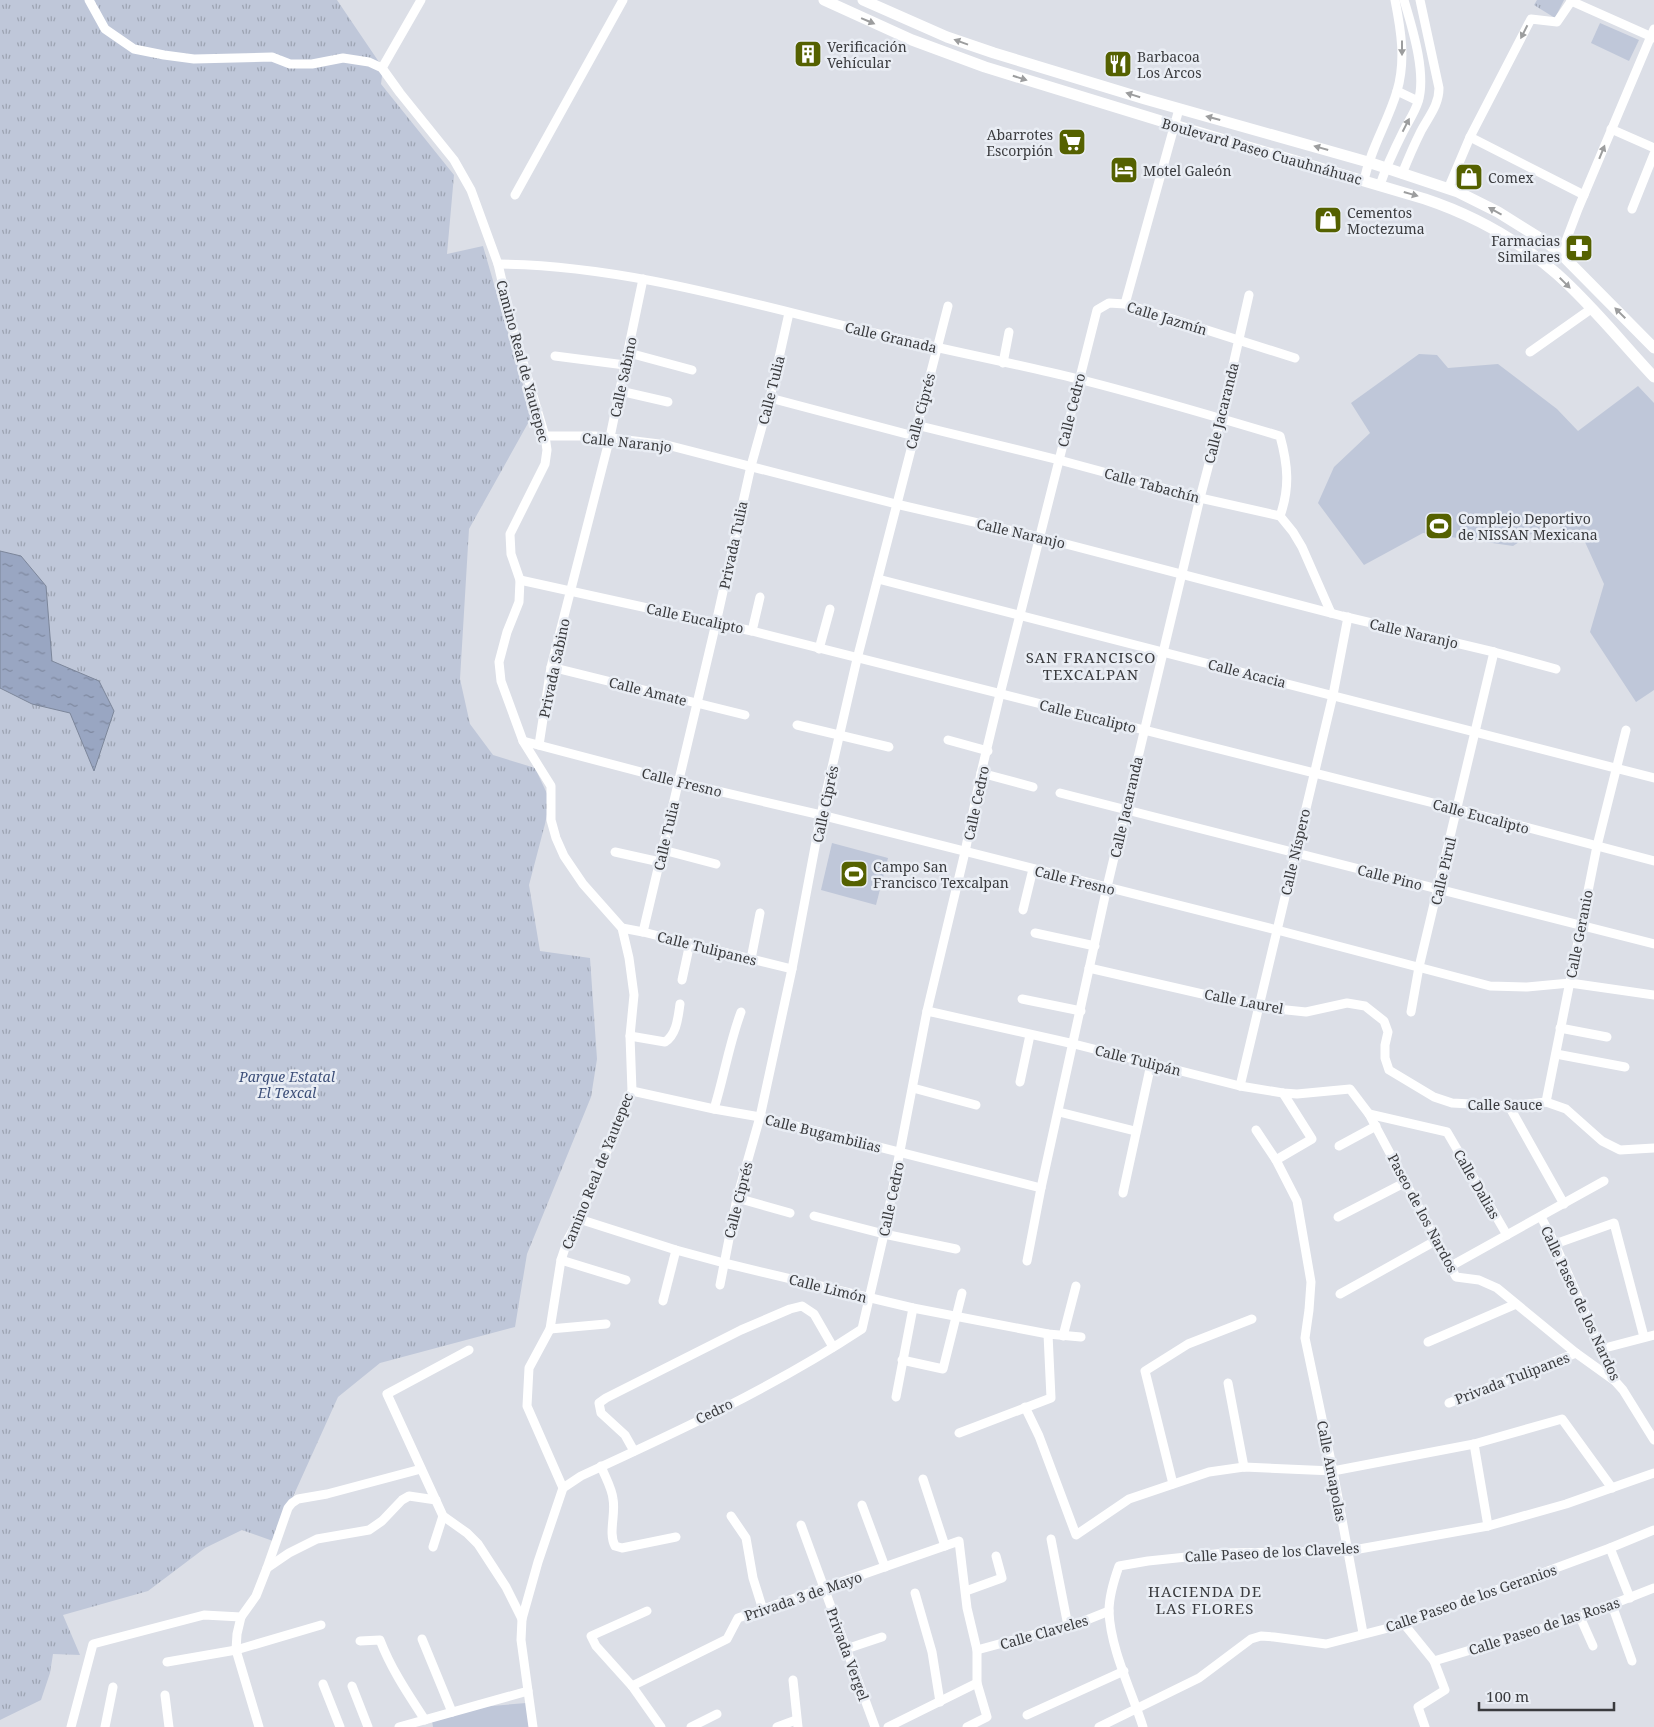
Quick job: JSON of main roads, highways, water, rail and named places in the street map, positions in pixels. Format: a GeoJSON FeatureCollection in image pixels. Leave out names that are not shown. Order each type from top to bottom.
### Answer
{"type":"FeatureCollection","features":[{"type":"Feature","properties":{"kind":"main road","name":"Boulevard Paseo Cuauhnáhuac"},"geometry":{"type":"LineString","coordinates":[[824,0],[912,40],[976,64],[1451,208],[1501,234],[1529,252],[1558,275],[1654,377]]}},
{"type":"Feature","properties":{"kind":"main road","name":"Boulevard Paseo Cuauhnáhuac"},"geometry":{"type":"LineString","coordinates":[[863,0],[947,37],[994,53],[1180,109],[1368,162],[1448,189],[1498,212],[1546,242],[1561,254],[1654,348]]}},
{"type":"Feature","properties":{"kind":"water"},"geometry":{"type":"Polygon","coordinates":[[[0,551],[21,556],[46,586],[52,661],[99,681],[114,711],[94,771],[70,713],[32,704],[0,688],[0,551]]]}},
{"type":"Feature","properties":{"kind":"place","name":"Verificación Vehícular"},"geometry":{"type":"Point","coordinates":[808,54]}},
{"type":"Feature","properties":{"kind":"place","name":"Barbacoa Los Arcos"},"geometry":{"type":"Point","coordinates":[1118,64]}},
{"type":"Feature","properties":{"kind":"place","name":"Abarrotes Escorpión"},"geometry":{"type":"Point","coordinates":[1072,142]}},
{"type":"Feature","properties":{"kind":"place","name":"Motel Galeón"},"geometry":{"type":"Point","coordinates":[1124,170]}},
{"type":"Feature","properties":{"kind":"place","name":"Comex"},"geometry":{"type":"Point","coordinates":[1469,177]}},
{"type":"Feature","properties":{"kind":"place","name":"Cementos Moctezuma"},"geometry":{"type":"Point","coordinates":[1328,220]}},
{"type":"Feature","properties":{"kind":"place","name":"Farmacias Similares"},"geometry":{"type":"Point","coordinates":[1579,248]}},
{"type":"Feature","properties":{"kind":"place","name":"Complejo Deportivo de NISSAN Mexicana"},"geometry":{"type":"Point","coordinates":[1439,526]}},
{"type":"Feature","properties":{"kind":"place","name":"Campo San Francisco Texcalpan"},"geometry":{"type":"Point","coordinates":[854,874]}},
{"type":"Feature","properties":{"kind":"district","name":"SAN FRANCISCO TEXCALPAN"},"geometry":{"type":"Point","coordinates":[1091,666]}},
{"type":"Feature","properties":{"kind":"district","name":"HACIENDA DE LAS FLORES"},"geometry":{"type":"Point","coordinates":[1205,1600]}},
{"type":"Feature","properties":{"kind":"park label","name":"Parque Estatal El Texcal"},"geometry":{"type":"Point","coordinates":[287,1084]}}]}
